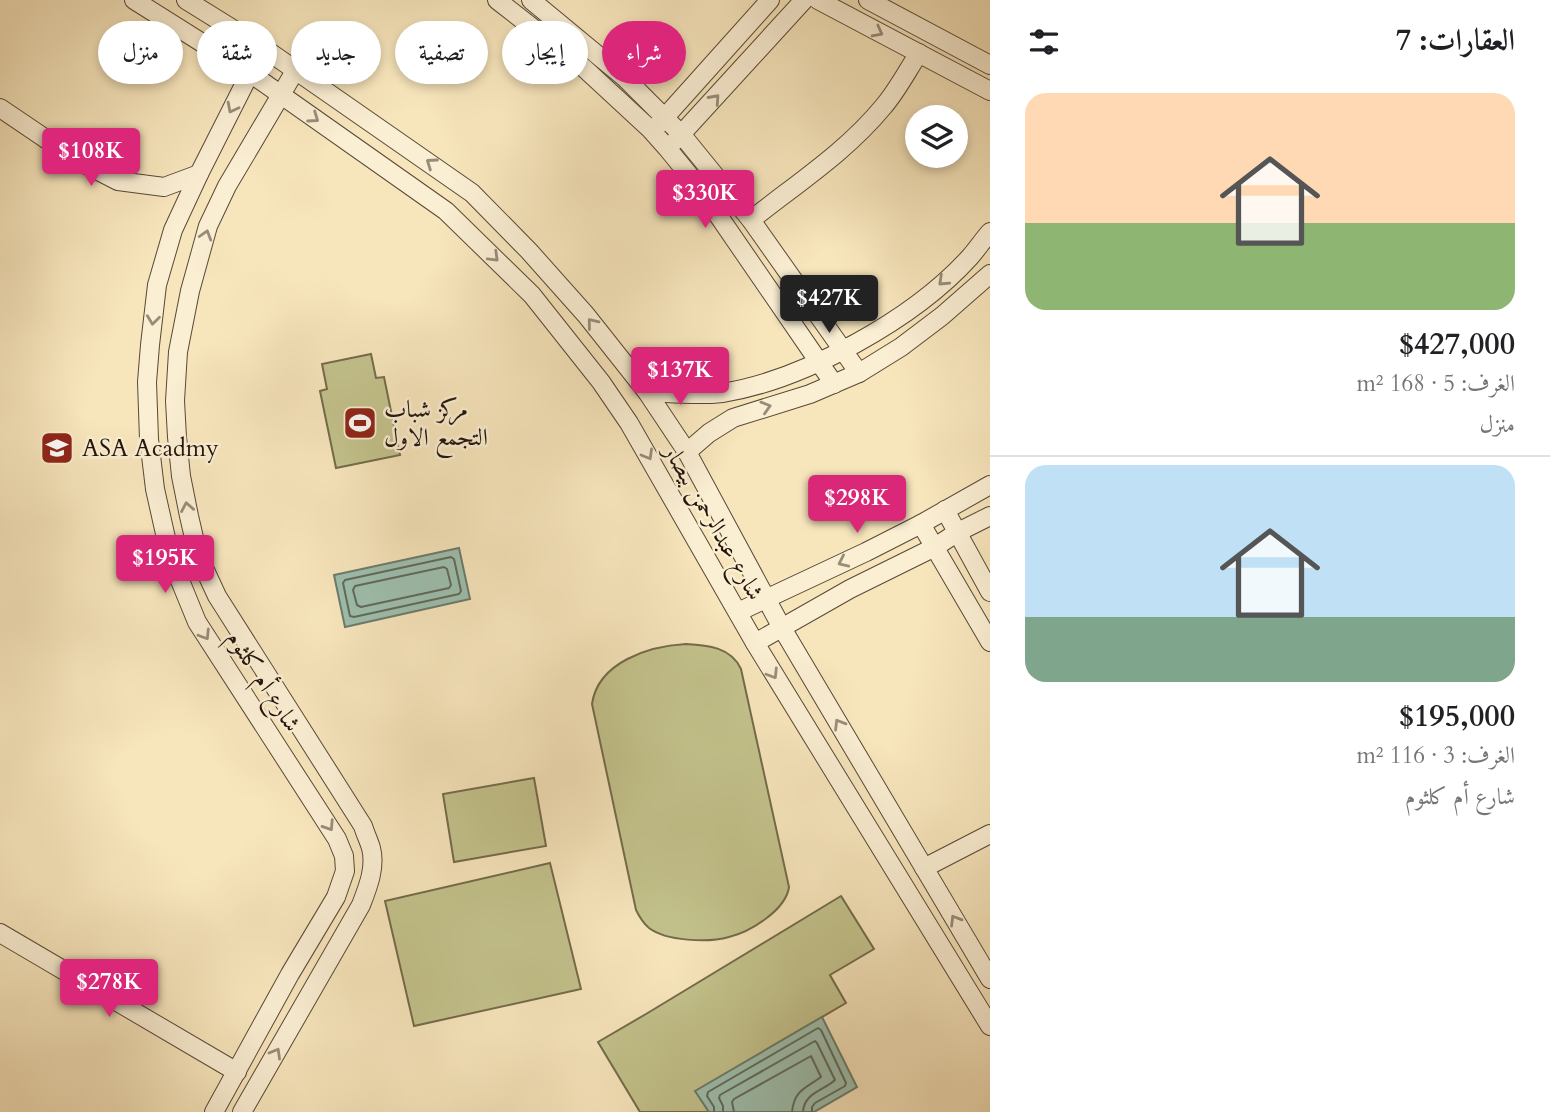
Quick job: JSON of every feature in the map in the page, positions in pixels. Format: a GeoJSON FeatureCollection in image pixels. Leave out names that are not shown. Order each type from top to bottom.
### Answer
{"type":"FeatureCollection","features":[{"type":"Feature","properties":{"kind":"street","name":"شارع عبدالرحمن بيصار"},"geometry":{"type":"LineString","coordinates":[[134,0],[197,40]]}},
{"type":"Feature","properties":{"kind":"street","name":"شارع عبدالرحمن بيصار"},"geometry":{"type":"LineString","coordinates":[[186,0],[220,21]]}},
{"type":"Feature","properties":{"kind":"street"},"geometry":{"type":"LineString","coordinates":[[497,0],[658,124],[682,135],[751,219],[859,373]]}},
{"type":"Feature","properties":{"kind":"street"},"geometry":{"type":"LineString","coordinates":[[531,0],[624,76],[658,124],[667,148],[698,186],[834,384]]}},
{"type":"Feature","properties":{"kind":"street"},"geometry":{"type":"LineString","coordinates":[[658,124],[771,0]]}},
{"type":"Feature","properties":{"kind":"street"},"geometry":{"type":"LineString","coordinates":[[667,148],[682,135],[804,0]]}},
{"type":"Feature","properties":{"kind":"street"},"geometry":{"type":"LineString","coordinates":[[818,0],[990,92]]}},
{"type":"Feature","properties":{"kind":"street"},"geometry":{"type":"LineString","coordinates":[[867,0],[990,65]]}},
{"type":"Feature","properties":{"kind":"street"},"geometry":{"type":"LineString","coordinates":[[751,219],[859,134],[885,105],[919,53]]}},
{"type":"Feature","properties":{"kind":"street","name":"شارع أم كلثوم"},"geometry":{"type":"LineString","coordinates":[[242,1112],[361,905],[369,886],[372,868],[372,849],[363,826],[217,596],[198,555],[188,516],[177,438],[175,401],[180,340],[208,226],[227,186],[291,78]]}},
{"type":"Feature","properties":{"kind":"street","name":"شارع أم كلثوم"},"geometry":{"type":"LineString","coordinates":[[214,1112],[336,897],[345,871],[344,856],[337,839],[197,622],[170,556],[155,489],[149,439],[147,382],[157,285],[173,230],[244,84]]}},
{"type":"Feature","properties":{"kind":"street","name":"شارع عبدالرحمن بيصار"},"geometry":{"type":"LineString","coordinates":[[266,84],[446,211],[532,295],[601,382],[629,423],[755,643],[990,1026]]}},
{"type":"Feature","properties":{"kind":"street","name":"شارع عبدالرحمن بيصار"},"geometry":{"type":"LineString","coordinates":[[314,84],[472,193],[586,315],[647,392],[687,452],[782,628],[990,979]]}},
{"type":"Feature","properties":{"kind":"street"},"geometry":{"type":"LineString","coordinates":[[0,108],[77,160],[118,181],[164,187],[199,174]]}},
{"type":"Feature","properties":{"kind":"street"},"geometry":{"type":"LineString","coordinates":[[647,392],[719,393],[746,388],[819,362],[896,319],[969,258],[990,232]]}},
{"type":"Feature","properties":{"kind":"street"},"geometry":{"type":"LineString","coordinates":[[687,452],[733,418],[859,373],[901,347],[990,274]]}},
{"type":"Feature","properties":{"kind":"street"},"geometry":{"type":"LineString","coordinates":[[738,612],[866,552],[990,485]]}},
{"type":"Feature","properties":{"kind":"street"},"geometry":{"type":"LineString","coordinates":[[945,510],[990,592]]}},
{"type":"Feature","properties":{"kind":"street"},"geometry":{"type":"LineString","coordinates":[[755,643],[850,589],[990,516]]}},
{"type":"Feature","properties":{"kind":"street"},"geometry":{"type":"LineString","coordinates":[[921,524],[990,642]]}},
{"type":"Feature","properties":{"kind":"street"},"geometry":{"type":"LineString","coordinates":[[924,868],[990,834]]}},
{"type":"Feature","properties":{"kind":"street"},"geometry":{"type":"LineString","coordinates":[[0,933],[237,1072]]}},
{"type":"Feature","properties":{"kind":"street"},"geometry":{"type":"LineString","coordinates":[[290,974],[314,987]]}},
{"type":"Feature","properties":{"kind":"shaded area","name":"مركز شباب التجمع الاول"},"geometry":{"type":"Polygon","coordinates":[[[371,354],[376,378],[384,377],[400,455],[336,468],[320,391],[327,389],[322,364],[371,354]]]}},
{"type":"Feature","properties":{"kind":"shaded area"},"geometry":{"type":"Polygon","coordinates":[[[686,644],[725,652],[741,669],[789,887],[781,904],[766,919],[737,934],[710,940],[688,940],[656,932],[645,924],[636,910],[592,704],[596,689],[604,677],[627,659],[657,648],[686,644]]]}},
{"type":"Feature","properties":{"kind":"shaded area"},"geometry":{"type":"Polygon","coordinates":[[[534,778],[546,846],[454,862],[443,794],[534,778]]]}},
{"type":"Feature","properties":{"kind":"shaded area"},"geometry":{"type":"Polygon","coordinates":[[[550,863],[581,989],[414,1026],[385,901],[550,863]]]}},
{"type":"Feature","properties":{"kind":"shaded area"},"geometry":{"type":"Polygon","coordinates":[[[841,896],[874,949],[830,975],[846,1003],[696,1091],[709,1112],[640,1112],[598,1042],[841,896]]]}},
{"type":"Feature","properties":{"kind":"water"},"geometry":{"type":"Polygon","coordinates":[[[459,548],[470,599],[345,627],[334,575],[459,548]]]}},
{"type":"Feature","properties":{"kind":"water"},"geometry":{"type":"Polygon","coordinates":[[[822,1017],[857,1087],[814,1112],[709,1112],[695,1091],[822,1017]]]}},
{"type":"Feature","properties":{"kind":"place","name":"مركز شباب التجمع الاول"},"geometry":{"type":"Point","coordinates":[360,423]}},
{"type":"Feature","properties":{"kind":"place","name":"ASA Acadmy"},"geometry":{"type":"Point","coordinates":[57,448]}}]}
